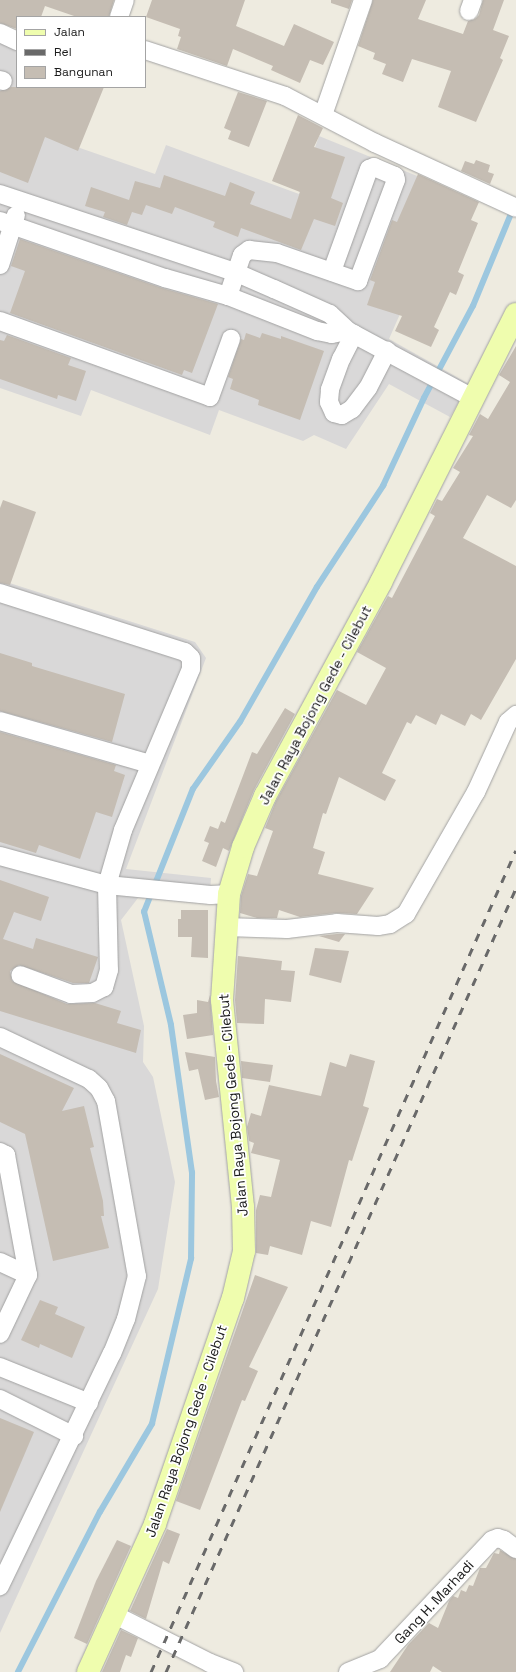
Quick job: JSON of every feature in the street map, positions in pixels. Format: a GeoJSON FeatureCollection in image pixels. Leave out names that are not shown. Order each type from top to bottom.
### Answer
{"type":"FeatureCollection","features":[{"type":"Feature","properties":{"kind":"main road","name":"Jalan Raya Bojong Gede - Cilebut"},"geometry":{"type":"LineString","coordinates":[[88,1672],[155,1524],[197,1407],[233,1298],[244,1251],[243,1207],[222,1000],[226,927],[220,894],[243,847],[265,796],[381,582],[468,395],[516,314]]}},
{"type":"Feature","properties":{"kind":"street"},"geometry":{"type":"LineString","coordinates":[[119,16],[125,0]]}},
{"type":"Feature","properties":{"kind":"street"},"geometry":{"type":"LineString","coordinates":[[323,116],[363,0]]}},
{"type":"Feature","properties":{"kind":"street"},"geometry":{"type":"LineString","coordinates":[[0,33],[16,41]]}},
{"type":"Feature","properties":{"kind":"street"},"geometry":{"type":"LineString","coordinates":[[146,50],[258,85],[389,149],[516,208]]}},
{"type":"Feature","properties":{"kind":"street"},"geometry":{"type":"LineString","coordinates":[[228,296],[242,256],[250,250],[278,253],[332,271],[358,282],[396,180],[395,176],[374,167],[369,169],[332,271]]}},
{"type":"Feature","properties":{"kind":"street"},"geometry":{"type":"LineString","coordinates":[[0,194],[237,273],[330,314],[351,332],[419,367],[468,395]]}},
{"type":"Feature","properties":{"kind":"street"},"geometry":{"type":"LineString","coordinates":[[0,265],[6,223],[20,201]]}},
{"type":"Feature","properties":{"kind":"street"},"geometry":{"type":"LineString","coordinates":[[6,223],[165,278],[228,296],[317,331],[332,334],[351,332]]}},
{"type":"Feature","properties":{"kind":"street"},"geometry":{"type":"LineString","coordinates":[[0,321],[210,396],[231,339]]}},
{"type":"Feature","properties":{"kind":"street"},"geometry":{"type":"LineString","coordinates":[[351,332],[330,390],[329,402],[334,413],[342,416],[352,409],[368,388],[387,351]]}},
{"type":"Feature","properties":{"kind":"street"},"geometry":{"type":"LineString","coordinates":[[0,593],[185,652],[191,658],[191,669],[150,764],[124,830],[108,885],[109,970],[104,987],[92,993],[71,994],[20,975]]}},
{"type":"Feature","properties":{"kind":"street"},"geometry":{"type":"LineString","coordinates":[[226,927],[287,929],[338,923],[378,926],[390,924],[406,914],[476,792],[508,722],[516,715]]}},
{"type":"Feature","properties":{"kind":"street"},"geometry":{"type":"LineString","coordinates":[[0,721],[150,764]]}},
{"type":"Feature","properties":{"kind":"street"},"geometry":{"type":"LineString","coordinates":[[0,856],[108,885],[220,894]]}},
{"type":"Feature","properties":{"kind":"street"},"geometry":{"type":"LineString","coordinates":[[0,1037],[89,1079],[99,1088],[106,1101],[137,1276],[126,1319],[89,1403],[0,1586]]}},
{"type":"Feature","properties":{"kind":"street"},"geometry":{"type":"LineString","coordinates":[[0,1334],[28,1275],[2,1158]]}},
{"type":"Feature","properties":{"kind":"street"},"geometry":{"type":"LineString","coordinates":[[0,1262],[28,1275]]}},
{"type":"Feature","properties":{"kind":"street"},"geometry":{"type":"LineString","coordinates":[[0,1367],[89,1403]]}},
{"type":"Feature","properties":{"kind":"street"},"geometry":{"type":"LineString","coordinates":[[0,1399],[74,1436]]}},
{"type":"Feature","properties":{"kind":"street","name":"Gang H. Marhadi"},"geometry":{"type":"LineString","coordinates":[[348,1672],[380,1658],[492,1540],[498,1538],[504,1540],[516,1549]]}},
{"type":"Feature","properties":{"kind":"street"},"geometry":{"type":"LineString","coordinates":[[115,1615],[210,1663],[234,1672]]}},
{"type":"Feature","properties":{"kind":"shaded area"},"geometry":{"type":"Polygon","coordinates":[[[0,42],[16,50],[17,88],[5,122],[155,174],[166,145],[299,194],[319,136],[454,191],[389,339],[469,384],[450,417],[389,384],[346,449],[314,435],[303,441],[219,410],[210,435],[91,390],[81,416],[0,388],[0,42]]]}},
{"type":"Feature","properties":{"kind":"shaded area"},"geometry":{"type":"Polygon","coordinates":[[[0,580],[195,642],[206,658],[126,869],[211,878],[209,904],[138,898],[121,920],[144,1026],[143,1062],[153,1077],[175,1182],[158,1289],[0,1633],[0,580]]]}},
{"type":"Feature","properties":{"kind":"building"},"geometry":{"type":"Polygon","coordinates":[[[0,0],[114,0],[109,16],[74,16],[45,6],[41,16],[16,16],[16,29],[0,23],[0,0]]]}},
{"type":"Feature","properties":{"kind":"building"},"geometry":{"type":"Polygon","coordinates":[[[152,0],[245,0],[236,26],[284,46],[294,24],[334,42],[323,65],[310,60],[300,83],[271,70],[273,66],[233,49],[227,66],[177,49],[181,37],[178,36],[180,29],[146,17],[152,0]]]}},
{"type":"Feature","properties":{"kind":"building"},"geometry":{"type":"Polygon","coordinates":[[[331,0],[352,0],[349,9],[331,3],[331,0]]]}},
{"type":"Feature","properties":{"kind":"building"},"geometry":{"type":"Polygon","coordinates":[[[373,0],[426,0],[418,19],[463,34],[468,21],[475,19],[479,15],[483,0],[504,0],[493,30],[509,36],[500,58],[503,60],[476,122],[438,107],[451,71],[412,59],[403,82],[382,74],[386,64],[373,59],[375,53],[358,46],[373,0]]]}},
{"type":"Feature","properties":{"kind":"building"},"geometry":{"type":"Polygon","coordinates":[[[11,87],[104,88],[78,151],[45,137],[28,183],[0,172],[0,91],[11,87]]]}},
{"type":"Feature","properties":{"kind":"building"},"geometry":{"type":"Polygon","coordinates":[[[238,92],[267,101],[249,147],[228,139],[231,131],[224,128],[238,92]]]}},
{"type":"Feature","properties":{"kind":"building"},"geometry":{"type":"Polygon","coordinates":[[[298,115],[323,128],[314,147],[345,157],[331,198],[343,203],[335,226],[314,219],[301,250],[241,228],[238,237],[213,227],[215,222],[175,207],[172,214],[146,205],[142,215],[132,212],[127,225],[103,217],[105,212],[85,206],[91,187],[129,200],[135,181],[160,188],[164,175],[225,196],[230,182],[255,192],[250,204],[291,219],[300,192],[272,181],[298,115]]]}},
{"type":"Feature","properties":{"kind":"building"},"geometry":{"type":"Polygon","coordinates":[[[476,160],[490,165],[488,172],[494,174],[490,184],[461,171],[465,161],[474,164],[476,160]]]}},
{"type":"Feature","properties":{"kind":"building"},"geometry":{"type":"Polygon","coordinates":[[[418,174],[479,202],[471,220],[478,223],[458,272],[464,275],[456,295],[450,292],[434,327],[439,330],[431,347],[395,331],[402,316],[367,305],[375,282],[370,280],[392,220],[397,222],[418,174]]]}},
{"type":"Feature","properties":{"kind":"building"},"geometry":{"type":"Polygon","coordinates":[[[20,239],[162,288],[218,304],[192,373],[184,370],[182,375],[10,313],[25,271],[11,266],[20,239]]]}},
{"type":"Feature","properties":{"kind":"building"},"geometry":{"type":"Polygon","coordinates":[[[246,333],[260,338],[262,333],[281,339],[281,336],[324,351],[300,420],[258,405],[259,400],[230,389],[233,379],[228,377],[241,339],[244,340],[246,333]]]}},
{"type":"Feature","properties":{"kind":"building"},"geometry":{"type":"Polygon","coordinates":[[[7,335],[71,358],[68,365],[86,371],[76,401],[58,395],[57,399],[0,379],[0,340],[4,341],[7,335]]]}},
{"type":"Feature","properties":{"kind":"building"},"geometry":{"type":"Polygon","coordinates":[[[516,346],[516,500],[511,508],[487,495],[463,538],[516,566],[516,659],[481,720],[471,714],[465,726],[441,714],[436,725],[416,715],[411,724],[407,722],[382,773],[396,780],[385,801],[339,777],[326,814],[323,813],[313,848],[325,852],[318,874],[374,888],[357,914],[336,913],[300,917],[279,910],[277,918],[257,918],[240,913],[241,896],[248,874],[257,876],[273,831],[265,828],[276,801],[337,690],[366,705],[386,668],[357,652],[388,596],[392,598],[435,516],[430,513],[437,499],[442,501],[460,472],[453,468],[473,436],[469,435],[480,414],[488,419],[510,382],[499,375],[516,346]]]}},
{"type":"Feature","properties":{"kind":"building"},"geometry":{"type":"Polygon","coordinates":[[[3,500],[36,512],[10,585],[0,583],[0,508],[3,500]]]}},
{"type":"Feature","properties":{"kind":"building"},"geometry":{"type":"Polygon","coordinates":[[[0,653],[32,663],[32,666],[125,694],[112,742],[0,711],[0,653]]]}},
{"type":"Feature","properties":{"kind":"building"},"geometry":{"type":"Polygon","coordinates":[[[285,708],[295,714],[254,790],[229,851],[223,848],[216,867],[202,861],[209,843],[204,841],[210,826],[218,829],[221,821],[225,823],[252,752],[257,754],[285,708]]]}},
{"type":"Feature","properties":{"kind":"building"},"geometry":{"type":"Polygon","coordinates":[[[0,732],[116,765],[114,771],[125,775],[112,817],[96,812],[80,859],[39,845],[36,853],[0,842],[0,732]]]}},
{"type":"Feature","properties":{"kind":"building"},"geometry":{"type":"Polygon","coordinates":[[[0,880],[49,897],[41,921],[14,912],[3,939],[33,949],[36,938],[98,957],[89,983],[73,983],[19,965],[10,971],[12,981],[67,1004],[95,1003],[121,1011],[117,1023],[141,1030],[136,1053],[0,1011],[0,880]]]}},
{"type":"Feature","properties":{"kind":"building"},"geometry":{"type":"Polygon","coordinates":[[[181,910],[208,910],[208,958],[191,957],[192,937],[178,937],[178,919],[181,919],[181,910]]]}},
{"type":"Feature","properties":{"kind":"building"},"geometry":{"type":"Polygon","coordinates":[[[345,934],[339,942],[319,936],[345,934]]]}},
{"type":"Feature","properties":{"kind":"building"},"geometry":{"type":"Polygon","coordinates":[[[315,948],[349,951],[341,983],[309,975],[315,948]]]}},
{"type":"Feature","properties":{"kind":"building"},"geometry":{"type":"Polygon","coordinates":[[[238,956],[282,961],[281,970],[295,971],[291,1002],[265,999],[264,1024],[237,1023],[235,1000],[238,956]]]}},
{"type":"Feature","properties":{"kind":"building"},"geometry":{"type":"Polygon","coordinates":[[[210,995],[213,1035],[187,1039],[183,1015],[197,1013],[197,1000],[208,1002],[210,995]]]}},
{"type":"Feature","properties":{"kind":"building"},"geometry":{"type":"Polygon","coordinates":[[[185,1052],[215,1057],[216,1081],[219,1097],[205,1100],[198,1069],[189,1071],[185,1052]]]}},
{"type":"Feature","properties":{"kind":"building"},"geometry":{"type":"Polygon","coordinates":[[[0,1054],[74,1088],[62,1111],[84,1106],[94,1147],[90,1148],[103,1201],[104,1216],[101,1216],[109,1248],[53,1261],[25,1134],[0,1122],[0,1054]]]}},
{"type":"Feature","properties":{"kind":"building"},"geometry":{"type":"Polygon","coordinates":[[[350,1054],[375,1061],[363,1106],[369,1108],[352,1161],[349,1160],[331,1227],[311,1221],[302,1255],[270,1246],[268,1255],[256,1253],[256,1210],[260,1195],[271,1197],[280,1160],[251,1153],[254,1143],[249,1141],[247,1127],[251,1113],[261,1116],[269,1085],[321,1096],[330,1062],[346,1067],[350,1054]]]}},
{"type":"Feature","properties":{"kind":"building"},"geometry":{"type":"Polygon","coordinates":[[[241,1061],[273,1065],[270,1082],[242,1078],[241,1061]]]}},
{"type":"Feature","properties":{"kind":"building"},"geometry":{"type":"Polygon","coordinates":[[[255,1275],[288,1287],[249,1367],[258,1371],[245,1401],[242,1400],[200,1510],[176,1501],[255,1275]]]}},
{"type":"Feature","properties":{"kind":"building"},"geometry":{"type":"Polygon","coordinates":[[[40,1300],[58,1307],[55,1314],[85,1327],[72,1358],[40,1344],[39,1348],[21,1340],[40,1300]]]}},
{"type":"Feature","properties":{"kind":"building"},"geometry":{"type":"Polygon","coordinates":[[[0,1418],[34,1432],[0,1512],[0,1418]]]}},
{"type":"Feature","properties":{"kind":"building"},"geometry":{"type":"Polygon","coordinates":[[[167,1529],[180,1534],[169,1564],[163,1561],[146,1619],[130,1611],[167,1529]]]}},
{"type":"Feature","properties":{"kind":"building"},"geometry":{"type":"Polygon","coordinates":[[[117,1540],[131,1546],[87,1644],[74,1638],[96,1581],[117,1540]]]}},
{"type":"Feature","properties":{"kind":"building"},"geometry":{"type":"Polygon","coordinates":[[[500,1550],[516,1559],[516,1672],[442,1672],[433,1666],[430,1672],[390,1672],[408,1645],[429,1623],[438,1628],[449,1601],[453,1596],[458,1598],[461,1590],[466,1592],[469,1585],[473,1586],[480,1568],[486,1568],[494,1553],[499,1554],[500,1550]]]}},
{"type":"Feature","properties":{"kind":"building"},"geometry":{"type":"Polygon","coordinates":[[[121,1630],[138,1638],[131,1657],[126,1655],[120,1672],[102,1672],[121,1630]]]}},
{"type":"Feature","properties":{"kind":"waterway"},"geometry":{"type":"LineString","coordinates":[[18,1672],[100,1512],[152,1424],[191,1259],[192,1173],[171,1025],[144,912],[193,789],[240,722],[317,587],[383,486],[424,398],[473,306],[513,209]]}},
{"type":"Feature","properties":{"kind":"railway"},"geometry":{"type":"LineString","coordinates":[[151,1672],[516,850]]}},
{"type":"Feature","properties":{"kind":"railway"},"geometry":{"type":"LineString","coordinates":[[166,1672],[516,888]]}}]}
